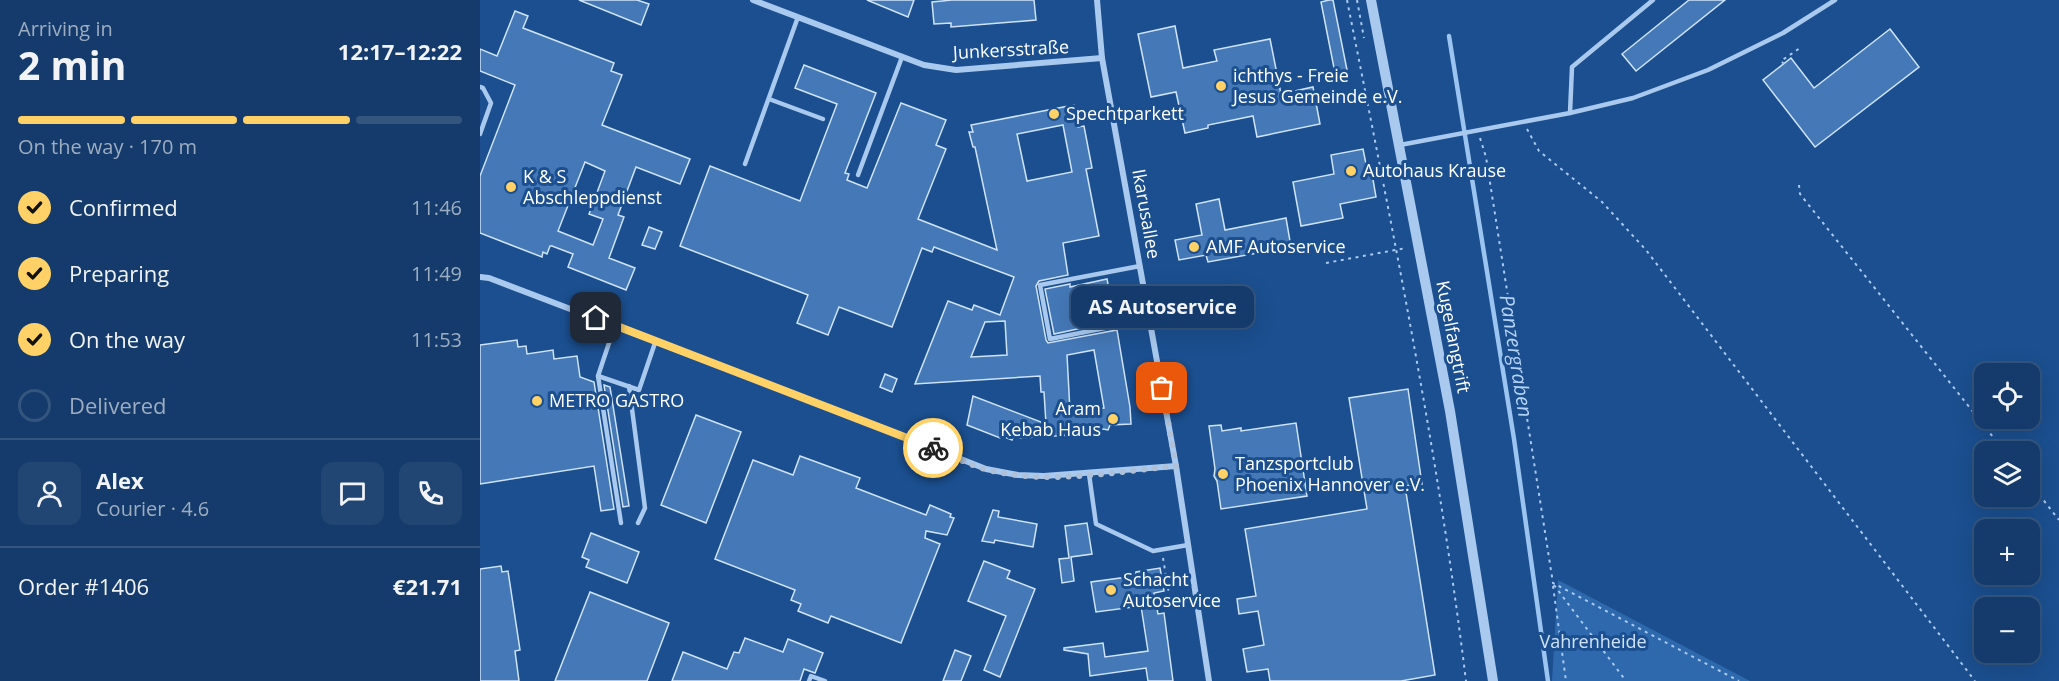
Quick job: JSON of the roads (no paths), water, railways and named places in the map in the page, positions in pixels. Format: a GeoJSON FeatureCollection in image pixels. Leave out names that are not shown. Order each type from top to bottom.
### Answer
{"type":"FeatureCollection","features":[{"type":"Feature","properties":{"kind":"street","name":"Junkersstraße"},"geometry":{"type":"LineString","coordinates":[[753,0],[924,65],[956,70],[1102,58]]}},
{"type":"Feature","properties":{"kind":"street","name":"Ikarusallee"},"geometry":{"type":"LineString","coordinates":[[1097,0],[1102,58],[1176,466],[1209,681]]}},
{"type":"Feature","properties":{"kind":"street","name":"Kugelfangtrift"},"geometry":{"type":"LineString","coordinates":[[1371,0],[1450,411],[1493,681]]}},
{"type":"Feature","properties":{"kind":"street"},"geometry":{"type":"LineString","coordinates":[[480,277],[489,278],[656,340],[986,469],[1018,476],[1089,474],[1176,466]]}},
{"type":"Feature","properties":{"kind":"lane"},"geometry":{"type":"LineString","coordinates":[[1570,113],[1572,68],[1653,0]]}},
{"type":"Feature","properties":{"kind":"lane"},"geometry":{"type":"LineString","coordinates":[[1400,145],[1570,113],[1633,98],[1708,70],[1783,33],[1835,0]]}},
{"type":"Feature","properties":{"kind":"lane"},"geometry":{"type":"LineString","coordinates":[[745,164],[798,18]]}},
{"type":"Feature","properties":{"kind":"lane"},"geometry":{"type":"LineString","coordinates":[[858,175],[902,57]]}},
{"type":"Feature","properties":{"kind":"lane"},"geometry":{"type":"LineString","coordinates":[[480,87],[483,88],[491,103],[480,134]]}},
{"type":"Feature","properties":{"kind":"lane"},"geometry":{"type":"LineString","coordinates":[[769,99],[823,118]]}},
{"type":"Feature","properties":{"kind":"lane"},"geometry":{"type":"LineString","coordinates":[[1140,266],[1040,285],[1050,339],[1150,319]]}},
{"type":"Feature","properties":{"kind":"lane"},"geometry":{"type":"LineString","coordinates":[[615,325],[598,376],[621,523]]}},
{"type":"Feature","properties":{"kind":"lane"},"geometry":{"type":"LineString","coordinates":[[598,376],[639,390],[656,340]]}},
{"type":"Feature","properties":{"kind":"lane"},"geometry":{"type":"LineString","coordinates":[[629,387],[645,508],[638,523]]}},
{"type":"Feature","properties":{"kind":"lane"},"geometry":{"type":"LineString","coordinates":[[1089,474],[1096,524],[1153,551],[1188,545]]}},
{"type":"Feature","properties":{"kind":"lane"},"geometry":{"type":"LineString","coordinates":[[809,681],[812,675],[825,681]]}},
{"type":"Feature","properties":{"kind":"waterway","name":"Panzergraben"},"geometry":{"type":"LineString","coordinates":[[1449,36],[1514,439],[1548,681]]}},
{"type":"Feature","properties":{"kind":"place","name":"ichthys - Freie Jesus Gemeinde e.V."},"geometry":{"type":"Point","coordinates":[1221,86]}},
{"type":"Feature","properties":{"kind":"place","name":"Spechtparkett"},"geometry":{"type":"Point","coordinates":[1054,114]}},
{"type":"Feature","properties":{"kind":"place","name":"Autohaus Krause"},"geometry":{"type":"Point","coordinates":[1351,171]}},
{"type":"Feature","properties":{"kind":"place","name":"K & S Abschleppdienst"},"geometry":{"type":"Point","coordinates":[511,187]}},
{"type":"Feature","properties":{"kind":"place","name":"AMF Autoservice"},"geometry":{"type":"Point","coordinates":[1194,247]}},
{"type":"Feature","properties":{"kind":"place","name":"AS Autoservice"},"geometry":{"type":"Point","coordinates":[1162,388]}},
{"type":"Feature","properties":{"kind":"place","name":"METRO GASTRO"},"geometry":{"type":"Point","coordinates":[537,401]}},
{"type":"Feature","properties":{"kind":"place","name":"Aram Kebab Haus"},"geometry":{"type":"Point","coordinates":[1113,419]}},
{"type":"Feature","properties":{"kind":"place","name":"Tanzsportclub Phoenix Hannover e.V."},"geometry":{"type":"Point","coordinates":[1223,474]}},
{"type":"Feature","properties":{"kind":"place","name":"Schacht Autoservice"},"geometry":{"type":"Point","coordinates":[1111,590]}},
{"type":"Feature","properties":{"kind":"park label","name":"Vahrenheide"},"geometry":{"type":"Point","coordinates":[1593,642]}}]}
